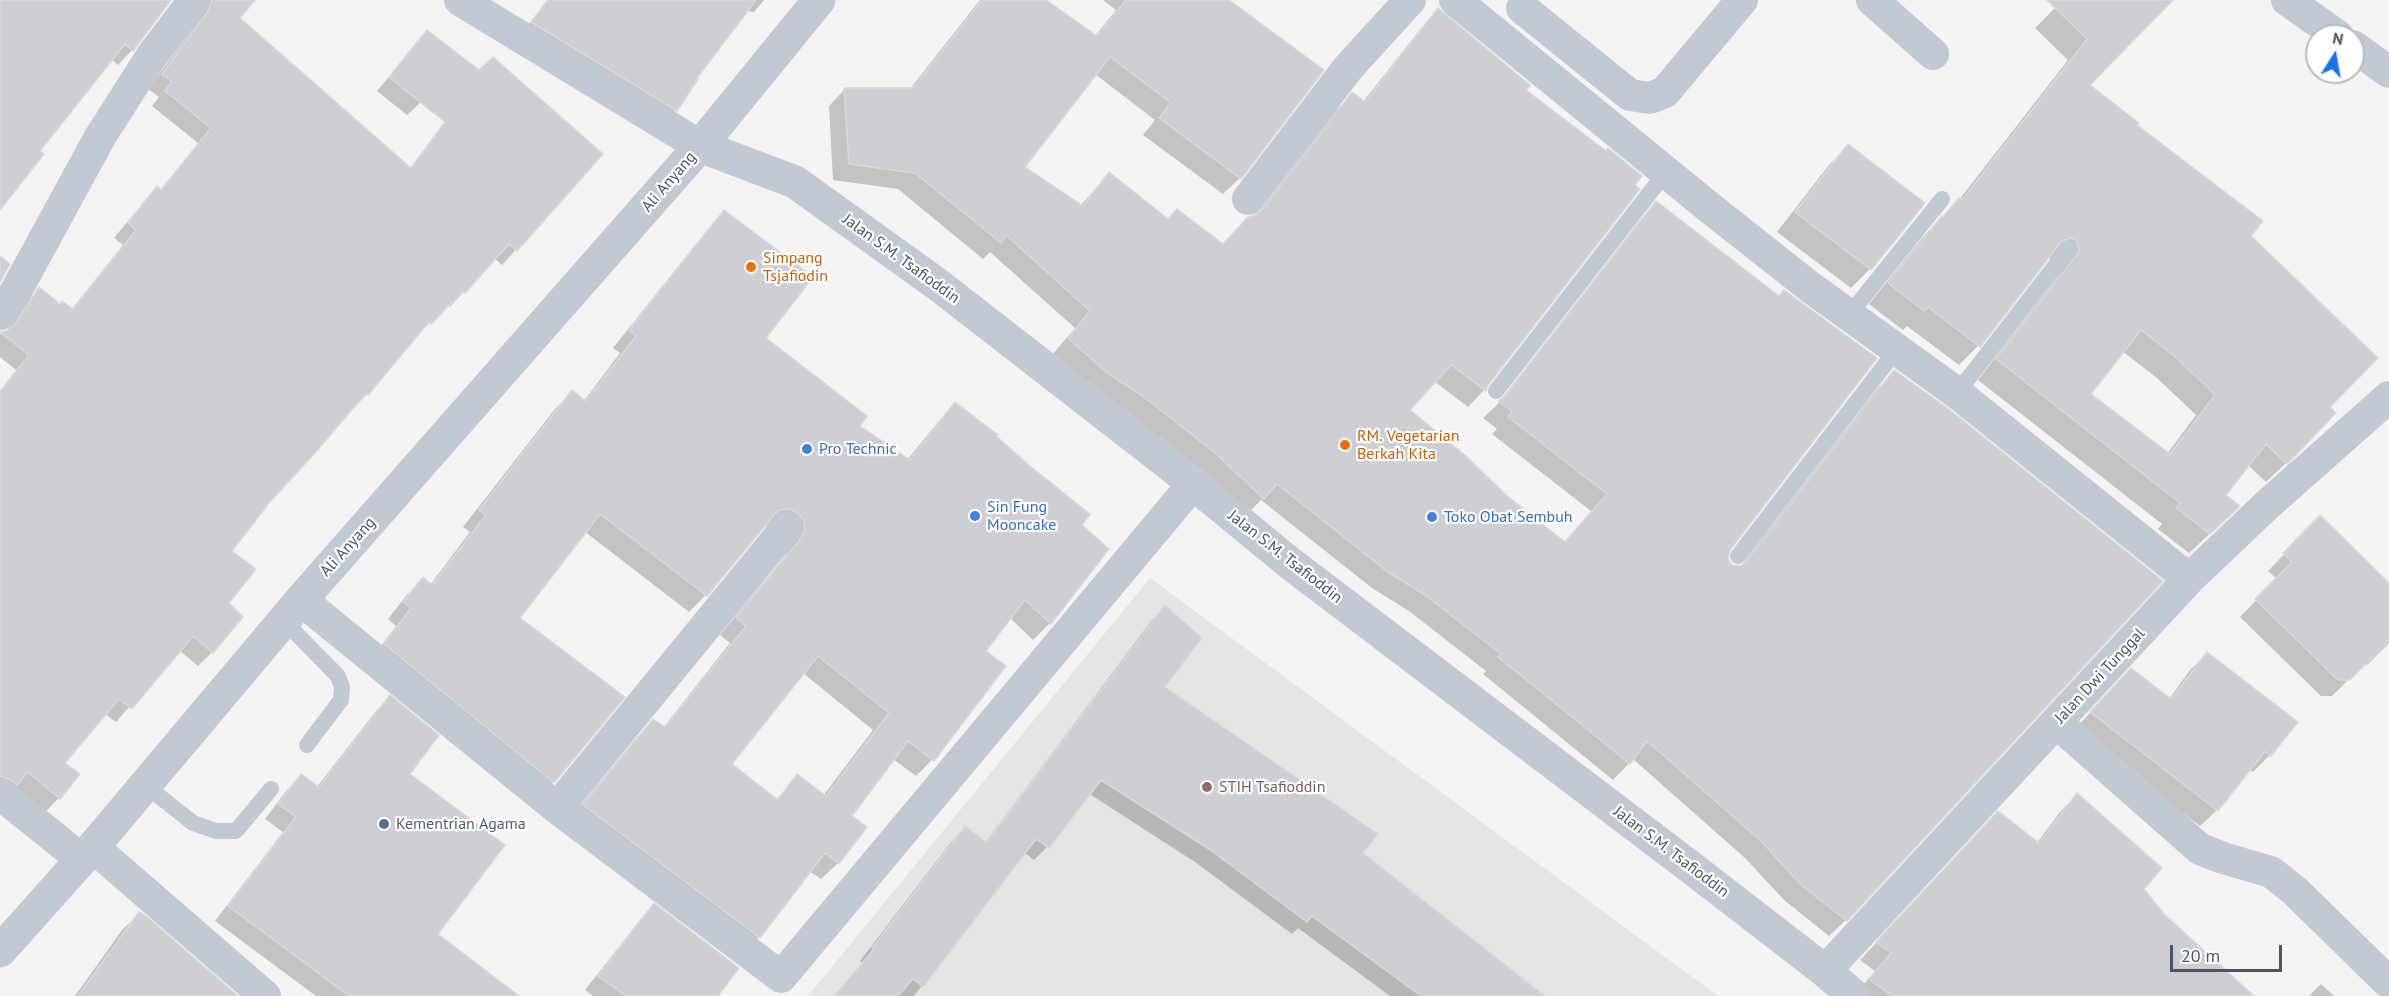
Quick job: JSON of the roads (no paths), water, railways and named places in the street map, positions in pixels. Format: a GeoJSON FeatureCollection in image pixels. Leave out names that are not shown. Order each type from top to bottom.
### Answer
{"type":"FeatureCollection","features":[{"type":"Feature","properties":{"kind":"street"},"geometry":{"type":"LineString","coordinates":[[0,314],[16,291],[100,137],[151,57],[194,0]]}},
{"type":"Feature","properties":{"kind":"street"},"geometry":{"type":"LineString","coordinates":[[460,0],[700,146]]}},
{"type":"Feature","properties":{"kind":"street","name":"Ali Anyang"},"geometry":{"type":"LineString","coordinates":[[0,951],[87,853],[292,610],[700,146],[819,0]]}},
{"type":"Feature","properties":{"kind":"street"},"geometry":{"type":"LineString","coordinates":[[1248,199],[1348,68],[1410,0]]}},
{"type":"Feature","properties":{"kind":"street"},"geometry":{"type":"LineString","coordinates":[[1455,0],[1665,172],[1849,315],[1957,393],[2189,579]]}},
{"type":"Feature","properties":{"kind":"street"},"geometry":{"type":"LineString","coordinates":[[1522,8],[1630,95],[1650,98],[1665,92],[1742,0]]}},
{"type":"Feature","properties":{"kind":"street"},"geometry":{"type":"LineString","coordinates":[[1872,0],[1933,54]]}},
{"type":"Feature","properties":{"kind":"street"},"geometry":{"type":"LineString","coordinates":[[2287,0],[2321,24]]}},
{"type":"Feature","properties":{"kind":"street"},"geometry":{"type":"LineString","coordinates":[[2365,55],[2389,72]]}},
{"type":"Feature","properties":{"kind":"street","name":"Jalan S.M. Tsafioddin"},"geometry":{"type":"LineString","coordinates":[[700,146],[795,182],[937,284],[1193,484],[1291,564],[1825,971],[1854,996]]}},
{"type":"Feature","properties":{"kind":"street","name":"Jalan Dwi Tunggal"},"geometry":{"type":"LineString","coordinates":[[1825,971],[2189,579],[2267,505],[2389,397]]}},
{"type":"Feature","properties":{"kind":"street"},"geometry":{"type":"LineString","coordinates":[[292,610],[781,977],[1193,484]]}},
{"type":"Feature","properties":{"kind":"street"},"geometry":{"type":"LineString","coordinates":[[557,808],[788,527]]}},
{"type":"Feature","properties":{"kind":"street"},"geometry":{"type":"LineString","coordinates":[[2057,723],[2200,849],[2271,872],[2295,891],[2389,983]]}},
{"type":"Feature","properties":{"kind":"street"},"geometry":{"type":"LineString","coordinates":[[0,794],[87,853],[265,996]]}},
{"type":"Feature","properties":{"kind":"lane"},"geometry":{"type":"LineString","coordinates":[[1496,391],[1665,172]]}},
{"type":"Feature","properties":{"kind":"lane"},"geometry":{"type":"LineString","coordinates":[[1849,315],[1942,199]]}},
{"type":"Feature","properties":{"kind":"lane"},"geometry":{"type":"LineString","coordinates":[[1957,393],[2069,248]]}},
{"type":"Feature","properties":{"kind":"lane"},"geometry":{"type":"LineString","coordinates":[[1738,556],[1897,349]]}},
{"type":"Feature","properties":{"kind":"lane"},"geometry":{"type":"LineString","coordinates":[[292,610],[338,676],[342,687],[341,700],[307,745]]}},
{"type":"Feature","properties":{"kind":"lane"},"geometry":{"type":"LineString","coordinates":[[145,785],[193,823],[216,831],[236,831],[271,789]]}},
{"type":"Feature","properties":{"kind":"place","name":"Simpang Tsjafiodin"},"geometry":{"type":"Point","coordinates":[751,267]}},
{"type":"Feature","properties":{"kind":"place","name":"RM. Vegetarian Berkah Kita"},"geometry":{"type":"Point","coordinates":[1345,445]}},
{"type":"Feature","properties":{"kind":"place","name":"Pro Technic"},"geometry":{"type":"Point","coordinates":[807,449]}},
{"type":"Feature","properties":{"kind":"place","name":"Sin Fung Mooncake"},"geometry":{"type":"Point","coordinates":[975,516]}},
{"type":"Feature","properties":{"kind":"place","name":"Toko Obat Sembuh"},"geometry":{"type":"Point","coordinates":[1432,517]}},
{"type":"Feature","properties":{"kind":"place","name":"STIH Tsafioddin"},"geometry":{"type":"Point","coordinates":[1207,787]}},
{"type":"Feature","properties":{"kind":"place","name":"Kementrian Agama"},"geometry":{"type":"Point","coordinates":[384,824]}}]}
